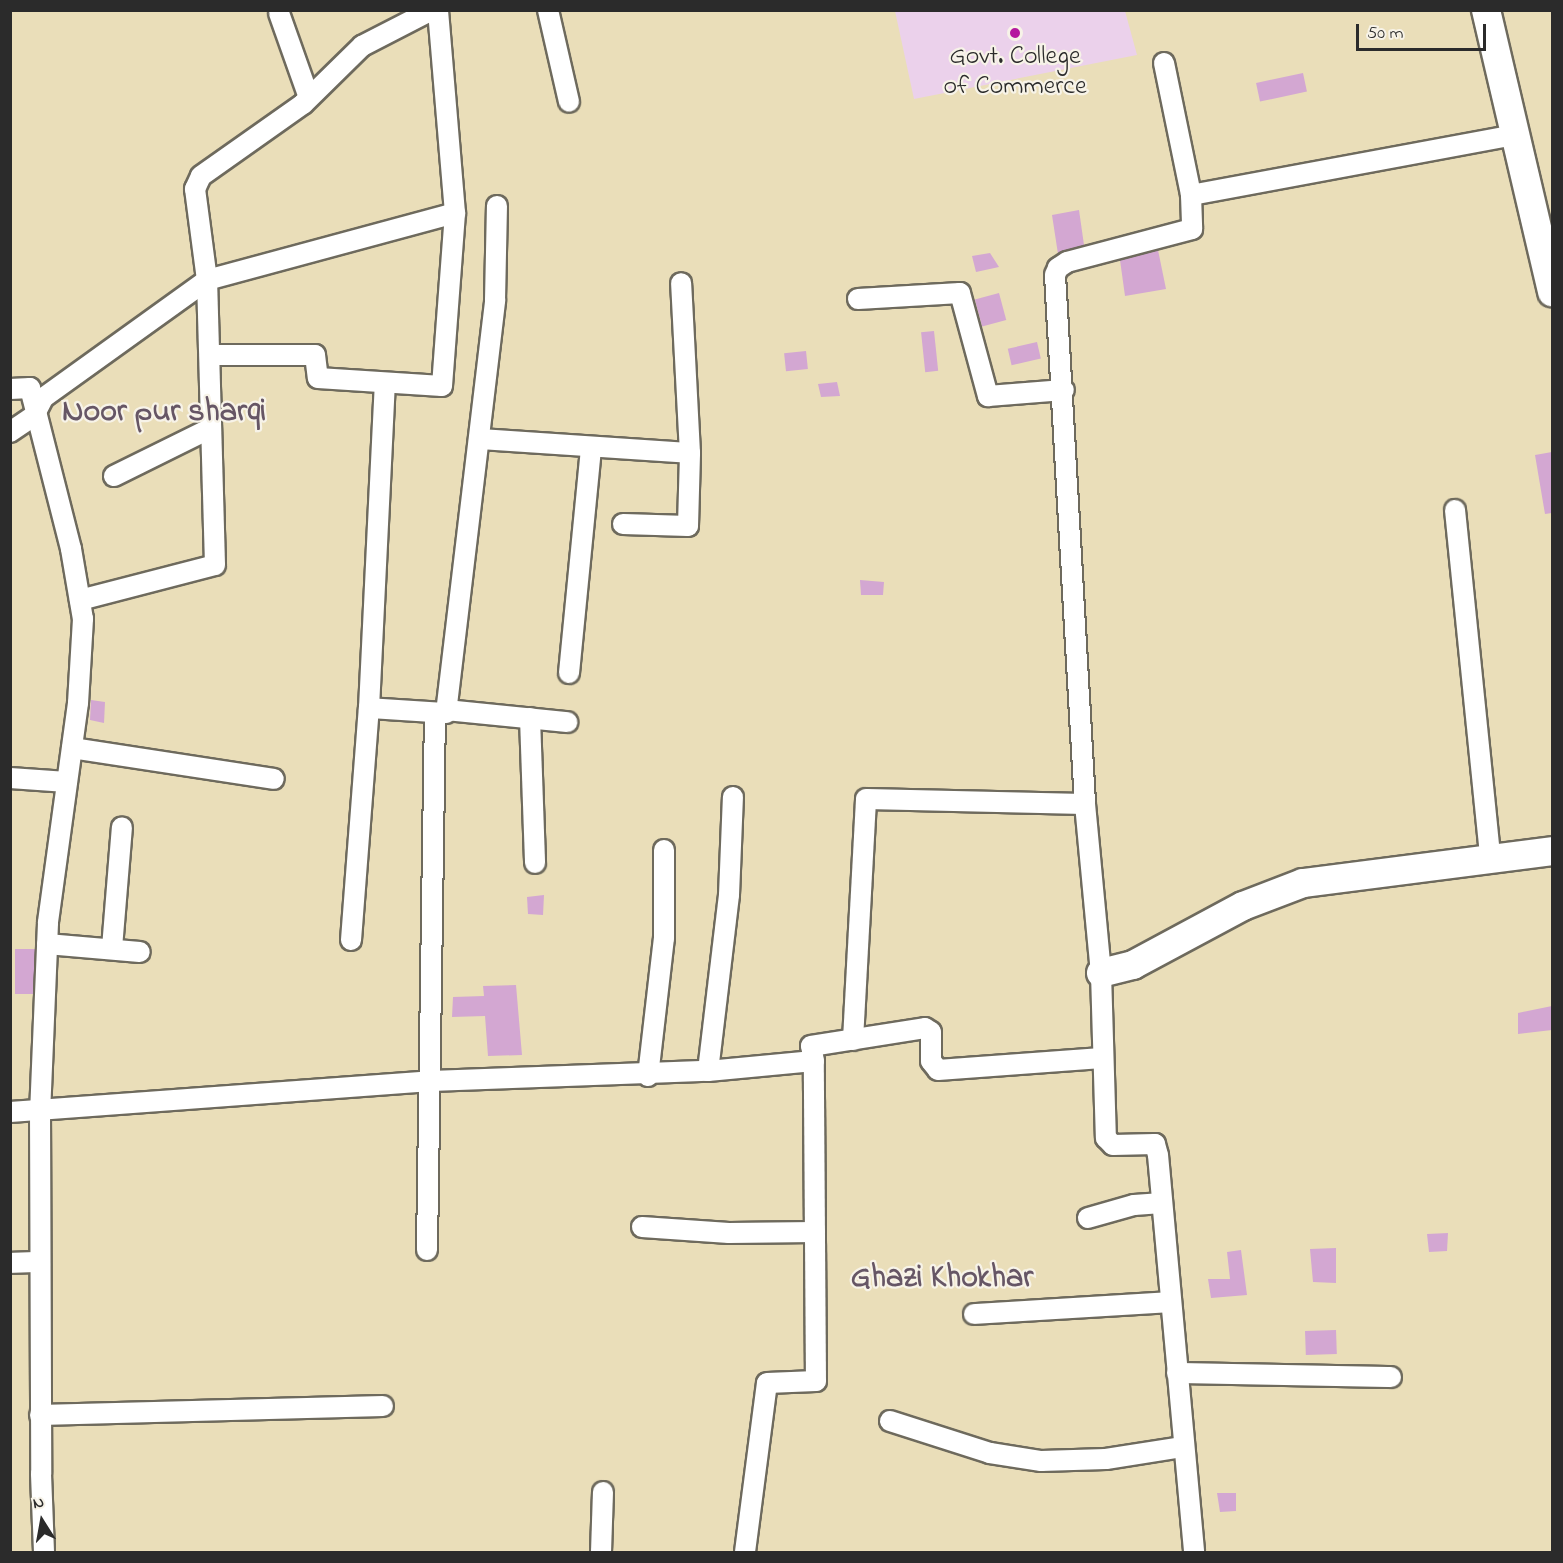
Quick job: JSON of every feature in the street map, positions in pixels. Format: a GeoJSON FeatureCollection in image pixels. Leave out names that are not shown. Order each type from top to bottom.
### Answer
{"type":"FeatureCollection","features":[{"type":"Feature","properties":{"kind":"street"},"geometry":{"type":"LineString","coordinates":[[210,355],[315,355],[318,378],[442,386],[455,213],[438,10]]}},
{"type":"Feature","properties":{"kind":"street"},"geometry":{"type":"LineString","coordinates":[[548,10],[569,102]]}},
{"type":"Feature","properties":{"kind":"street"},"geometry":{"type":"LineString","coordinates":[[1486,10],[1552,292]]}},
{"type":"Feature","properties":{"kind":"street"},"geometry":{"type":"LineString","coordinates":[[80,600],[215,566],[207,280],[195,189],[197,182],[303,104],[308,95],[362,46],[422,13]]}},
{"type":"Feature","properties":{"kind":"street"},"geometry":{"type":"LineString","coordinates":[[279,14],[308,95]]}},
{"type":"Feature","properties":{"kind":"street"},"geometry":{"type":"LineString","coordinates":[[1164,63],[1191,195],[1193,224],[1189,232],[1058,268],[1055,275],[1064,390],[1085,804],[1101,973],[1106,1138],[1113,1145],[1155,1144],[1194,1552]]}},
{"type":"Feature","properties":{"kind":"street"},"geometry":{"type":"LineString","coordinates":[[1191,195],[1515,135]]}},
{"type":"Feature","properties":{"kind":"street"},"geometry":{"type":"LineString","coordinates":[[427,1250],[440,711],[479,439],[495,300],[496,207]]}},
{"type":"Feature","properties":{"kind":"street"},"geometry":{"type":"LineString","coordinates":[[10,432],[34,416],[43,398],[207,280],[455,213]]}},
{"type":"Feature","properties":{"kind":"street"},"geometry":{"type":"LineString","coordinates":[[623,524],[688,526],[690,453],[681,283]]}},
{"type":"Feature","properties":{"kind":"street"},"geometry":{"type":"LineString","coordinates":[[858,299],[960,293],[988,396],[1064,390]]}},
{"type":"Feature","properties":{"kind":"street"},"geometry":{"type":"LineString","coordinates":[[351,940],[369,708],[385,383]]}},
{"type":"Feature","properties":{"kind":"street"},"geometry":{"type":"LineString","coordinates":[[10,389],[28,386],[34,416],[71,549],[83,619],[72,748],[47,944],[40,1111],[40,1415],[44,1552]]}},
{"type":"Feature","properties":{"kind":"street"},"geometry":{"type":"LineString","coordinates":[[114,476],[212,428]]}},
{"type":"Feature","properties":{"kind":"street"},"geometry":{"type":"LineString","coordinates":[[479,439],[690,453]]}},
{"type":"Feature","properties":{"kind":"street"},"geometry":{"type":"LineString","coordinates":[[569,673],[591,448]]}},
{"type":"Feature","properties":{"kind":"street"},"geometry":{"type":"LineString","coordinates":[[1455,510],[1490,857]]}},
{"type":"Feature","properties":{"kind":"street"},"geometry":{"type":"LineString","coordinates":[[369,708],[440,711],[567,722]]}},
{"type":"Feature","properties":{"kind":"street"},"geometry":{"type":"LineString","coordinates":[[530,718],[535,863]]}},
{"type":"Feature","properties":{"kind":"street"},"geometry":{"type":"LineString","coordinates":[[72,748],[274,779]]}},
{"type":"Feature","properties":{"kind":"street"},"geometry":{"type":"LineString","coordinates":[[10,778],[67,782]]}},
{"type":"Feature","properties":{"kind":"street"},"geometry":{"type":"LineString","coordinates":[[708,1071],[729,895],[733,797]]}},
{"type":"Feature","properties":{"kind":"street"},"geometry":{"type":"LineString","coordinates":[[853,1040],[866,799],[1085,804]]}},
{"type":"Feature","properties":{"kind":"street"},"geometry":{"type":"LineString","coordinates":[[112,948],[122,827]]}},
{"type":"Feature","properties":{"kind":"street"},"geometry":{"type":"LineString","coordinates":[[648,1076],[664,938],[664,850]]}},
{"type":"Feature","properties":{"kind":"street"},"geometry":{"type":"LineString","coordinates":[[1101,973],[1133,965],[1243,906],[1303,883],[1490,857],[1552,851]]}},
{"type":"Feature","properties":{"kind":"street"},"geometry":{"type":"LineString","coordinates":[[47,944],[140,952]]}},
{"type":"Feature","properties":{"kind":"street"},"geometry":{"type":"LineString","coordinates":[[745,1552],[766,1383],[816,1381],[814,1061],[811,1046],[929,1029],[931,1061],[938,1070],[1102,1058]]}},
{"type":"Feature","properties":{"kind":"street"},"geometry":{"type":"LineString","coordinates":[[10,1112],[431,1081],[648,1076],[814,1061]]}},
{"type":"Feature","properties":{"kind":"street"},"geometry":{"type":"LineString","coordinates":[[1088,1218],[1134,1204],[1162,1203]]}},
{"type":"Feature","properties":{"kind":"street"},"geometry":{"type":"LineString","coordinates":[[642,1227],[729,1233],[815,1232]]}},
{"type":"Feature","properties":{"kind":"street"},"geometry":{"type":"LineString","coordinates":[[10,1263],[40,1262]]}},
{"type":"Feature","properties":{"kind":"street"},"geometry":{"type":"LineString","coordinates":[[974,1314],[1170,1302]]}},
{"type":"Feature","properties":{"kind":"street"},"geometry":{"type":"LineString","coordinates":[[1177,1373],[1390,1377]]}},
{"type":"Feature","properties":{"kind":"street"},"geometry":{"type":"LineString","coordinates":[[40,1415],[382,1406]]}},
{"type":"Feature","properties":{"kind":"street"},"geometry":{"type":"LineString","coordinates":[[890,1421],[990,1453],[1041,1461],[1106,1459],[1183,1447]]}},
{"type":"Feature","properties":{"kind":"street"},"geometry":{"type":"LineString","coordinates":[[601,1552],[603,1492]]}},
{"type":"Feature","properties":{"kind":"shaded area","name":"Govt. College of Commerce"},"geometry":{"type":"Polygon","coordinates":[[[895,11],[1125,11],[1137,55],[914,99],[895,11]]]}},
{"type":"Feature","properties":{"kind":"building"},"geometry":{"type":"Polygon","coordinates":[[[1303,73],[1307,92],[1260,102],[1256,83],[1303,73]]]}},
{"type":"Feature","properties":{"kind":"building"},"geometry":{"type":"Polygon","coordinates":[[[1079,210],[1084,245],[1058,254],[1052,215],[1079,210]]]}},
{"type":"Feature","properties":{"kind":"building"},"geometry":{"type":"Polygon","coordinates":[[[1158,250],[1166,289],[1125,296],[1120,260],[1158,250]]]}},
{"type":"Feature","properties":{"kind":"building"},"geometry":{"type":"Polygon","coordinates":[[[990,253],[999,267],[976,272],[972,256],[990,253]]]}},
{"type":"Feature","properties":{"kind":"building"},"geometry":{"type":"Polygon","coordinates":[[[999,293],[1006,320],[982,327],[975,299],[999,293]]]}},
{"type":"Feature","properties":{"kind":"building"},"geometry":{"type":"Polygon","coordinates":[[[934,331],[938,371],[925,372],[921,332],[934,331]]]}},
{"type":"Feature","properties":{"kind":"building"},"geometry":{"type":"Polygon","coordinates":[[[1037,342],[1041,359],[1012,365],[1008,349],[1037,342]]]}},
{"type":"Feature","properties":{"kind":"building"},"geometry":{"type":"Polygon","coordinates":[[[806,351],[808,369],[786,371],[784,353],[806,351]]]}},
{"type":"Feature","properties":{"kind":"building"},"geometry":{"type":"Polygon","coordinates":[[[837,382],[840,396],[821,397],[818,384],[837,382]]]}},
{"type":"Feature","properties":{"kind":"building"},"geometry":{"type":"Polygon","coordinates":[[[1552,452],[1552,513],[1545,514],[1535,455],[1552,452]]]}},
{"type":"Feature","properties":{"kind":"building"},"geometry":{"type":"Polygon","coordinates":[[[860,580],[884,582],[883,595],[861,595],[860,580]]]}},
{"type":"Feature","properties":{"kind":"building"},"geometry":{"type":"Polygon","coordinates":[[[91,700],[105,702],[104,723],[90,720],[91,700]]]}},
{"type":"Feature","properties":{"kind":"building"},"geometry":{"type":"Polygon","coordinates":[[[544,895],[543,915],[528,914],[527,897],[544,895]]]}},
{"type":"Feature","properties":{"kind":"building"},"geometry":{"type":"Polygon","coordinates":[[[15,949],[35,949],[35,994],[15,994],[15,949]]]}},
{"type":"Feature","properties":{"kind":"building"},"geometry":{"type":"Polygon","coordinates":[[[516,985],[522,1055],[488,1056],[485,1016],[452,1017],[453,997],[484,996],[483,986],[516,985]]]}},
{"type":"Feature","properties":{"kind":"building"},"geometry":{"type":"Polygon","coordinates":[[[1552,1006],[1552,1030],[1518,1034],[1518,1013],[1552,1006]]]}},
{"type":"Feature","properties":{"kind":"building"},"geometry":{"type":"Polygon","coordinates":[[[1448,1233],[1447,1251],[1429,1252],[1427,1234],[1448,1233]]]}},
{"type":"Feature","properties":{"kind":"building"},"geometry":{"type":"Polygon","coordinates":[[[1336,1248],[1336,1283],[1313,1282],[1310,1249],[1336,1248]]]}},
{"type":"Feature","properties":{"kind":"building"},"geometry":{"type":"Polygon","coordinates":[[[1241,1250],[1247,1295],[1211,1298],[1208,1279],[1230,1279],[1227,1252],[1241,1250]]]}},
{"type":"Feature","properties":{"kind":"building"},"geometry":{"type":"Polygon","coordinates":[[[1336,1330],[1337,1354],[1306,1355],[1305,1331],[1336,1330]]]}},
{"type":"Feature","properties":{"kind":"building"},"geometry":{"type":"Polygon","coordinates":[[[1217,1493],[1236,1493],[1236,1511],[1220,1512],[1217,1493]]]}},
{"type":"Feature","properties":{"kind":"place","name":"Govt. College of Commerce"},"geometry":{"type":"Point","coordinates":[1015,33]}},
{"type":"Feature","properties":{"kind":"district","name":"Noor pur sharqi"},"geometry":{"type":"Point","coordinates":[164,413]}},
{"type":"Feature","properties":{"kind":"district","name":"Ghazi Khokhar"},"geometry":{"type":"Point","coordinates":[942,1279]}}]}
